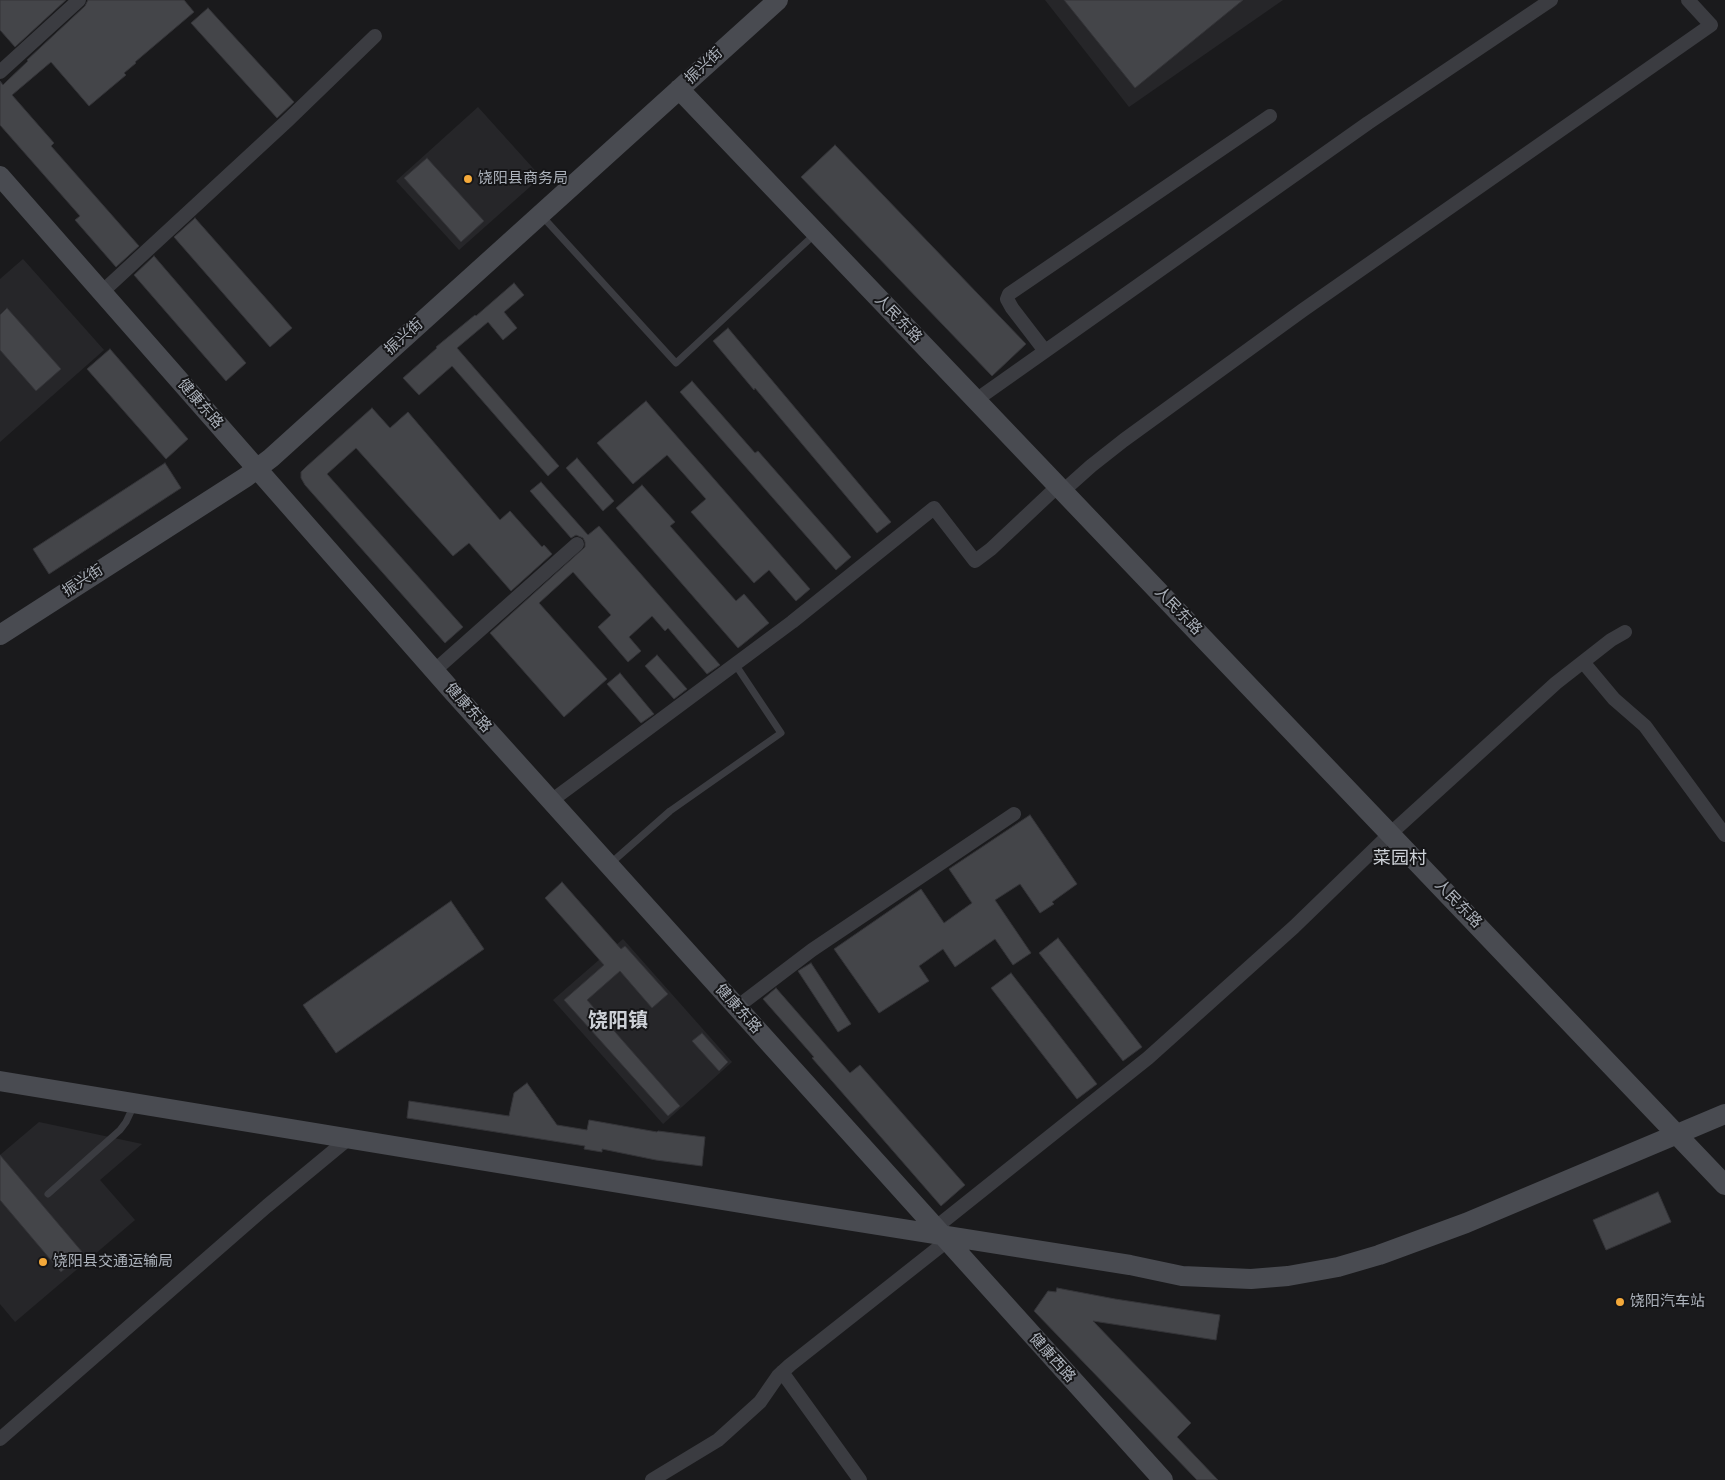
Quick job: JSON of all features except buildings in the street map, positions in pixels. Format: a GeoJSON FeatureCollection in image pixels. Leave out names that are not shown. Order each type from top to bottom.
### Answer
{"type":"FeatureCollection","features":[{"type":"Feature","properties":{"kind":"street"},"geometry":{"type":"LineString","coordinates":[[0,72],[79,0]]}},
{"type":"Feature","properties":{"kind":"street","name":"振兴街"},"geometry":{"type":"LineString","coordinates":[[0,635],[257,469],[778,0]]}},
{"type":"Feature","properties":{"kind":"street"},"geometry":{"type":"LineString","coordinates":[[976,400],[1368,123],[1551,0]]}},
{"type":"Feature","properties":{"kind":"street"},"geometry":{"type":"LineString","coordinates":[[551,801],[792,622],[934,508],[975,561],[1060,488],[1303,310],[1711,25],[1688,0]]}},
{"type":"Feature","properties":{"kind":"street"},"geometry":{"type":"LineString","coordinates":[[102,292],[288,121],[375,36]]}},
{"type":"Feature","properties":{"kind":"street","name":"人民东路"},"geometry":{"type":"LineString","coordinates":[[679,89],[1725,1185]]}},
{"type":"Feature","properties":{"kind":"street"},"geometry":{"type":"LineString","coordinates":[[1045,351],[1012,308],[1007,299],[1009,294],[1270,116]]}},
{"type":"Feature","properties":{"kind":"street","name":"健康东路"},"geometry":{"type":"LineString","coordinates":[[0,176],[434,671],[941,1235]]}},
{"type":"Feature","properties":{"kind":"street"},"geometry":{"type":"LineString","coordinates":[[434,671],[577,544]]}},
{"type":"Feature","properties":{"kind":"street"},"geometry":{"type":"LineString","coordinates":[[652,1480],[718,1440],[760,1402],[782,1372],[1148,1058],[1294,927],[1390,834],[1556,683],[1611,640],[1625,632]]}},
{"type":"Feature","properties":{"kind":"street"},"geometry":{"type":"LineString","coordinates":[[1583,662],[1614,699],[1645,726],[1725,835]]}},
{"type":"Feature","properties":{"kind":"street"},"geometry":{"type":"LineString","coordinates":[[737,1007],[812,950],[1014,814]]}},
{"type":"Feature","properties":{"kind":"street"},"geometry":{"type":"LineString","coordinates":[[0,1081],[1130,1265],[1182,1276],[1251,1280],[1288,1276],[1379,1255],[1466,1223],[1725,1114]]}},
{"type":"Feature","properties":{"kind":"street"},"geometry":{"type":"LineString","coordinates":[[0,1439],[280,1195],[348,1139]]}},
{"type":"Feature","properties":{"kind":"street","name":"健康西路"},"geometry":{"type":"LineString","coordinates":[[941,1235],[1163,1480]]}},
{"type":"Feature","properties":{"kind":"street"},"geometry":{"type":"LineString","coordinates":[[782,1372],[860,1480]]}},
{"type":"Feature","properties":{"kind":"lane"},"geometry":{"type":"LineString","coordinates":[[541,215],[676,363],[817,233]]}},
{"type":"Feature","properties":{"kind":"lane"},"geometry":{"type":"LineString","coordinates":[[608,865],[670,811],[781,733],[736,664]]}},
{"type":"Feature","properties":{"kind":"lane"},"geometry":{"type":"LineString","coordinates":[[48,1194],[120,1130],[135,1104]]}},
{"type":"Feature","properties":{"kind":"shaded area"},"geometry":{"type":"Polygon","coordinates":[[[1045,0],[1283,0],[1129,107],[1045,0]]]}},
{"type":"Feature","properties":{"kind":"shaded area","name":"饶阳县商务局"},"geometry":{"type":"Polygon","coordinates":[[[478,107],[541,177],[459,250],[396,181],[478,107]]]}},
{"type":"Feature","properties":{"kind":"shaded area"},"geometry":{"type":"Polygon","coordinates":[[[23,259],[104,350],[0,442],[0,279],[23,259]]]}},
{"type":"Feature","properties":{"kind":"shaded area"},"geometry":{"type":"Polygon","coordinates":[[[623,939],[732,1062],[663,1124],[553,1000],[623,939]]]}},
{"type":"Feature","properties":{"kind":"shaded area","name":"饶阳县交通运输局"},"geometry":{"type":"Polygon","coordinates":[[[39,1122],[142,1144],[100,1180],[135,1220],[15,1322],[0,1304],[0,1155],[39,1122]]]}},
{"type":"Feature","properties":{"kind":"place","name":"饶阳县商务局"},"geometry":{"type":"Point","coordinates":[468,179]}},
{"type":"Feature","properties":{"kind":"place","name":"饶阳县交通运输局"},"geometry":{"type":"Point","coordinates":[43,1262]}},
{"type":"Feature","properties":{"kind":"place","name":"饶阳汽车站"},"geometry":{"type":"Point","coordinates":[1620,1302]}},
{"type":"Feature","properties":{"kind":"district","name":"菜园村"},"geometry":{"type":"Point","coordinates":[1400,859]}},
{"type":"Feature","properties":{"kind":"district","name":"饶阳镇"},"geometry":{"type":"Point","coordinates":[618,1021]}}]}
